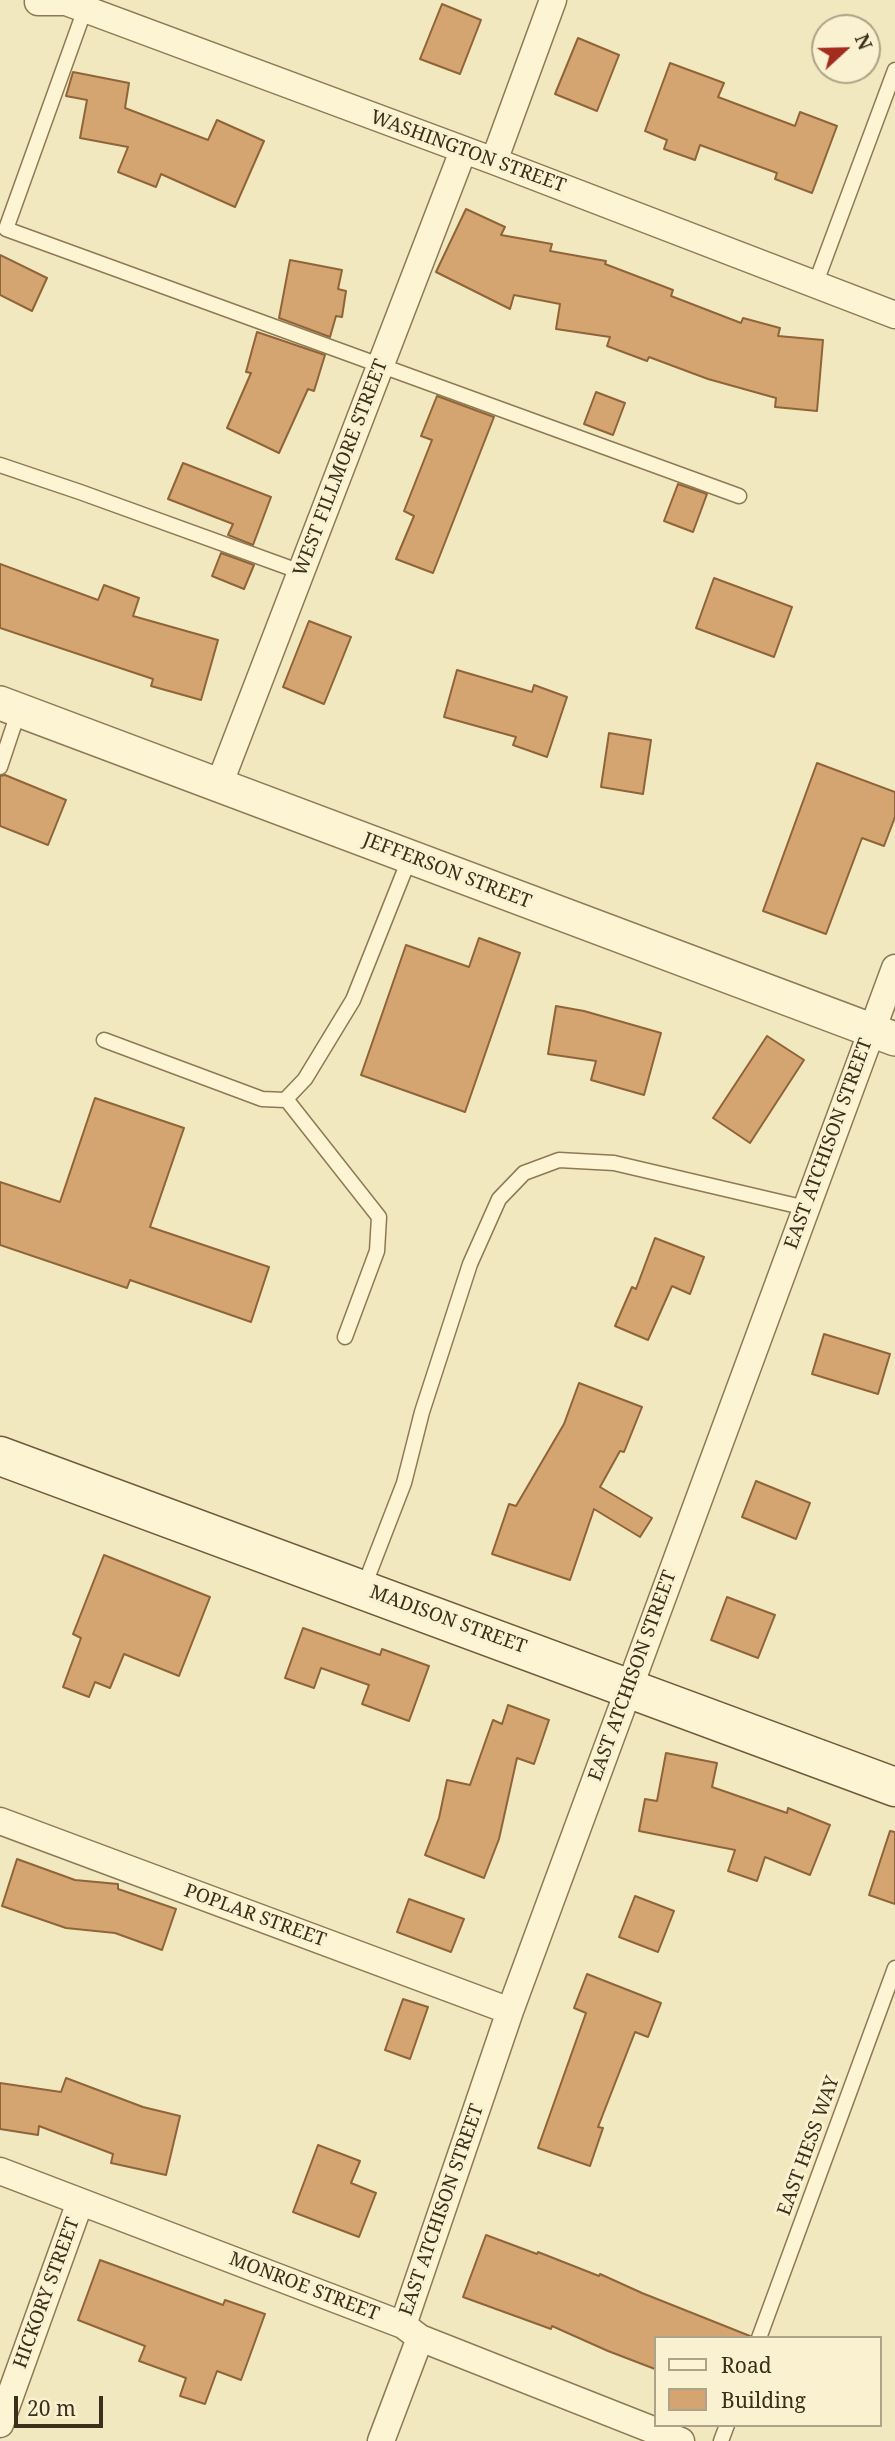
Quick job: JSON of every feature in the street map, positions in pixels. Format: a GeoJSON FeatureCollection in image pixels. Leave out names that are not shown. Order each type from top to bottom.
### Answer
{"type":"FeatureCollection","features":[{"type":"Feature","properties":{"kind":"main road","name":"MADISON STREET"},"geometry":{"type":"LineString","coordinates":[[0,1456],[895,1787]]}},
{"type":"Feature","properties":{"kind":"street"},"geometry":{"type":"LineString","coordinates":[[494,161],[553,0]]}},
{"type":"Feature","properties":{"kind":"street","name":"WASHINGTON STREET"},"geometry":{"type":"LineString","coordinates":[[38,2],[66,2],[494,161],[895,315]]}},
{"type":"Feature","properties":{"kind":"street","name":"WEST FILLMORE STREET"},"geometry":{"type":"LineString","coordinates":[[219,785],[463,151]]}},
{"type":"Feature","properties":{"kind":"street","name":"JEFFERSON STREET"},"geometry":{"type":"LineString","coordinates":[[10,706],[883,1034]]}},
{"type":"Feature","properties":{"kind":"street","name":"EAST ATCHISON STREET"},"geometry":{"type":"LineString","coordinates":[[381,2441],[411,2331],[510,2011],[806,1208],[883,1034],[895,968]]}},
{"type":"Feature","properties":{"kind":"street","name":"POPLAR STREET"},"geometry":{"type":"LineString","coordinates":[[0,1821],[510,2011]]}},
{"type":"Feature","properties":{"kind":"street","name":"MONROE STREET"},"geometry":{"type":"LineString","coordinates":[[0,2171],[411,2331],[681,2441]]}},
{"type":"Feature","properties":{"kind":"street","name":"HICKORY STREET"},"geometry":{"type":"LineString","coordinates":[[0,2424],[80,2202]]}},
{"type":"Feature","properties":{"kind":"lane"},"geometry":{"type":"LineString","coordinates":[[85,9],[6,229],[739,496]]}},
{"type":"Feature","properties":{"kind":"lane"},"geometry":{"type":"LineString","coordinates":[[815,285],[895,70]]}},
{"type":"Feature","properties":{"kind":"lane"},"geometry":{"type":"LineString","coordinates":[[0,466],[301,572]]}},
{"type":"Feature","properties":{"kind":"lane"},"geometry":{"type":"LineString","coordinates":[[0,767],[10,706]]}},
{"type":"Feature","properties":{"kind":"lane"},"geometry":{"type":"LineString","coordinates":[[104,1040],[262,1099],[286,1099],[305,1079],[353,1000],[410,857]]}},
{"type":"Feature","properties":{"kind":"lane"},"geometry":{"type":"LineString","coordinates":[[286,1099],[379,1217],[377,1251],[345,1337]]}},
{"type":"Feature","properties":{"kind":"lane"},"geometry":{"type":"LineString","coordinates":[[363,1589],[404,1483],[422,1412],[470,1264],[499,1199],[524,1173],[559,1160],[614,1163],[806,1208]]}},
{"type":"Feature","properties":{"kind":"lane","name":"EAST HESS WAY"},"geometry":{"type":"LineString","coordinates":[[760,2336],[895,1968]]}},
{"type":"Feature","properties":{"kind":"building"},"geometry":{"type":"Polygon","coordinates":[[[442,4],[481,20],[460,74],[420,59],[442,4]]]}},
{"type":"Feature","properties":{"kind":"building"},"geometry":{"type":"Polygon","coordinates":[[[578,38],[619,55],[597,111],[555,94],[578,38]]]}},
{"type":"Feature","properties":{"kind":"building"},"geometry":{"type":"Polygon","coordinates":[[[670,63],[724,83],[718,97],[795,126],[800,112],[837,126],[812,193],[775,179],[777,173],[700,145],[695,160],[664,149],[667,140],[645,131],[670,63]]]}},
{"type":"Feature","properties":{"kind":"building"},"geometry":{"type":"Polygon","coordinates":[[[73,72],[129,83],[125,108],[208,140],[217,120],[264,141],[235,207],[161,174],[156,187],[118,172],[128,147],[80,138],[87,100],[66,96],[73,72]]]}},
{"type":"Feature","properties":{"kind":"building"},"geometry":{"type":"Polygon","coordinates":[[[466,209],[505,227],[501,235],[552,244],[550,251],[606,261],[605,264],[673,290],[671,296],[741,323],[743,318],[780,328],[778,336],[823,340],[817,411],[775,407],[776,398],[708,379],[649,357],[647,361],[607,346],[610,337],[556,329],[560,304],[514,295],[510,309],[436,272],[466,209]]]}},
{"type":"Feature","properties":{"kind":"building"},"geometry":{"type":"Polygon","coordinates":[[[0,255],[47,278],[32,311],[0,295],[0,255]]]}},
{"type":"Feature","properties":{"kind":"building"},"geometry":{"type":"Polygon","coordinates":[[[290,260],[342,270],[338,289],[346,291],[342,317],[336,316],[330,337],[279,318],[290,260]]]}},
{"type":"Feature","properties":{"kind":"building"},"geometry":{"type":"Polygon","coordinates":[[[257,332],[325,355],[314,391],[308,389],[279,453],[227,428],[251,373],[246,372],[257,332]]]}},
{"type":"Feature","properties":{"kind":"building"},"geometry":{"type":"Polygon","coordinates":[[[596,392],[625,403],[613,435],[584,424],[596,392]]]}},
{"type":"Feature","properties":{"kind":"building"},"geometry":{"type":"Polygon","coordinates":[[[437,396],[494,417],[433,573],[396,559],[414,516],[404,511],[432,440],[421,436],[437,396]]]}},
{"type":"Feature","properties":{"kind":"building"},"geometry":{"type":"Polygon","coordinates":[[[183,463],[271,497],[253,545],[228,535],[233,524],[168,499],[183,463]]]}},
{"type":"Feature","properties":{"kind":"building"},"geometry":{"type":"Polygon","coordinates":[[[678,484],[707,494],[693,532],[664,521],[678,484]]]}},
{"type":"Feature","properties":{"kind":"building"},"geometry":{"type":"Polygon","coordinates":[[[221,553],[254,565],[244,589],[212,576],[221,553]]]}},
{"type":"Feature","properties":{"kind":"building"},"geometry":{"type":"Polygon","coordinates":[[[0,564],[98,600],[104,585],[139,598],[133,616],[218,640],[201,700],[151,686],[153,679],[0,628],[0,564]]]}},
{"type":"Feature","properties":{"kind":"building"},"geometry":{"type":"Polygon","coordinates":[[[714,578],[792,607],[774,657],[696,628],[714,578]]]}},
{"type":"Feature","properties":{"kind":"building"},"geometry":{"type":"Polygon","coordinates":[[[309,621],[351,637],[324,704],[283,687],[309,621]]]}},
{"type":"Feature","properties":{"kind":"building"},"geometry":{"type":"Polygon","coordinates":[[[457,670],[532,692],[534,685],[567,697],[547,757],[513,745],[516,737],[444,717],[457,670]]]}},
{"type":"Feature","properties":{"kind":"building"},"geometry":{"type":"Polygon","coordinates":[[[609,733],[651,740],[643,794],[601,787],[609,733]]]}},
{"type":"Feature","properties":{"kind":"building"},"geometry":{"type":"Polygon","coordinates":[[[817,763],[895,792],[895,817],[884,846],[862,838],[826,934],[763,911],[817,763]]]}},
{"type":"Feature","properties":{"kind":"building"},"geometry":{"type":"Polygon","coordinates":[[[5,775],[66,800],[48,845],[0,826],[0,776],[5,775]]]}},
{"type":"Feature","properties":{"kind":"building"},"geometry":{"type":"Polygon","coordinates":[[[479,938],[520,953],[465,1112],[361,1075],[406,945],[469,967],[479,938]]]}},
{"type":"Feature","properties":{"kind":"building"},"geometry":{"type":"Polygon","coordinates":[[[556,1006],[584,1011],[661,1033],[644,1095],[591,1080],[596,1061],[548,1054],[556,1006]]]}},
{"type":"Feature","properties":{"kind":"building"},"geometry":{"type":"Polygon","coordinates":[[[767,1036],[804,1060],[750,1143],[713,1118],[767,1036]]]}},
{"type":"Feature","properties":{"kind":"building"},"geometry":{"type":"Polygon","coordinates":[[[95,1098],[184,1128],[150,1227],[269,1267],[251,1322],[130,1280],[127,1288],[0,1245],[0,1182],[60,1202],[95,1098]]]}},
{"type":"Feature","properties":{"kind":"building"},"geometry":{"type":"Polygon","coordinates":[[[655,1238],[704,1257],[690,1294],[672,1286],[648,1340],[615,1326],[632,1287],[636,1289],[655,1238]]]}},
{"type":"Feature","properties":{"kind":"building"},"geometry":{"type":"Polygon","coordinates":[[[824,1334],[890,1354],[878,1394],[812,1374],[824,1334]]]}},
{"type":"Feature","properties":{"kind":"building"},"geometry":{"type":"Polygon","coordinates":[[[579,1383],[642,1407],[624,1452],[620,1451],[600,1487],[652,1518],[640,1537],[594,1509],[570,1580],[492,1554],[509,1504],[516,1506],[564,1424],[579,1383]]]}},
{"type":"Feature","properties":{"kind":"building"},"geometry":{"type":"Polygon","coordinates":[[[756,1481],[810,1503],[796,1539],[742,1517],[756,1481]]]}},
{"type":"Feature","properties":{"kind":"building"},"geometry":{"type":"Polygon","coordinates":[[[104,1555],[210,1597],[179,1676],[124,1654],[110,1688],[95,1682],[89,1697],[63,1687],[81,1638],[73,1634],[104,1555]]]}},
{"type":"Feature","properties":{"kind":"building"},"geometry":{"type":"Polygon","coordinates":[[[727,1597],[775,1615],[758,1658],[711,1640],[727,1597]]]}},
{"type":"Feature","properties":{"kind":"building"},"geometry":{"type":"Polygon","coordinates":[[[303,1628],[380,1655],[382,1649],[429,1666],[409,1721],[362,1704],[369,1685],[321,1668],[314,1688],[285,1678],[303,1628]]]}},
{"type":"Feature","properties":{"kind":"building"},"geometry":{"type":"Polygon","coordinates":[[[508,1705],[549,1720],[534,1764],[517,1758],[499,1839],[484,1878],[425,1855],[439,1818],[447,1780],[470,1785],[493,1720],[502,1724],[508,1705]]]}},
{"type":"Feature","properties":{"kind":"building"},"geometry":{"type":"Polygon","coordinates":[[[666,1753],[717,1763],[712,1787],[787,1813],[788,1808],[830,1825],[810,1875],[765,1857],[757,1881],[728,1871],[735,1850],[639,1831],[645,1799],[657,1801],[666,1753]]]}},
{"type":"Feature","properties":{"kind":"building"},"geometry":{"type":"Polygon","coordinates":[[[890,1831],[895,1832],[895,1904],[869,1895],[890,1831]]]}},
{"type":"Feature","properties":{"kind":"building"},"geometry":{"type":"Polygon","coordinates":[[[17,1859],[75,1880],[118,1884],[118,1889],[176,1909],[162,1950],[115,1933],[66,1928],[2,1906],[17,1859]]]}},
{"type":"Feature","properties":{"kind":"building"},"geometry":{"type":"Polygon","coordinates":[[[635,1896],[674,1911],[658,1952],[619,1937],[635,1896]]]}},
{"type":"Feature","properties":{"kind":"building"},"geometry":{"type":"Polygon","coordinates":[[[409,1899],[464,1919],[451,1952],[397,1932],[409,1899]]]}},
{"type":"Feature","properties":{"kind":"building"},"geometry":{"type":"Polygon","coordinates":[[[587,1974],[661,2003],[648,2037],[635,2032],[598,2127],[603,2128],[590,2166],[538,2148],[586,2013],[574,2008],[587,1974]]]}},
{"type":"Feature","properties":{"kind":"building"},"geometry":{"type":"Polygon","coordinates":[[[403,1999],[428,2007],[410,2059],[385,2050],[403,1999]]]}},
{"type":"Feature","properties":{"kind":"building"},"geometry":{"type":"Polygon","coordinates":[[[66,2078],[143,2107],[180,2116],[166,2175],[111,2163],[113,2154],[39,2126],[38,2135],[0,2129],[0,2083],[61,2092],[66,2078]]]}},
{"type":"Feature","properties":{"kind":"building"},"geometry":{"type":"Polygon","coordinates":[[[318,2145],[360,2161],[351,2183],[376,2193],[359,2237],[293,2212],[318,2145]]]}},
{"type":"Feature","properties":{"kind":"building"},"geometry":{"type":"Polygon","coordinates":[[[486,2235],[599,2276],[600,2274],[750,2336],[654,2336],[654,2369],[552,2326],[551,2329],[463,2297],[486,2235]]]}},
{"type":"Feature","properties":{"kind":"building"},"geometry":{"type":"Polygon","coordinates":[[[100,2260],[223,2305],[225,2300],[265,2314],[241,2380],[217,2371],[205,2404],[180,2396],[186,2378],[139,2361],[145,2346],[78,2320],[100,2260]]]}}]}
